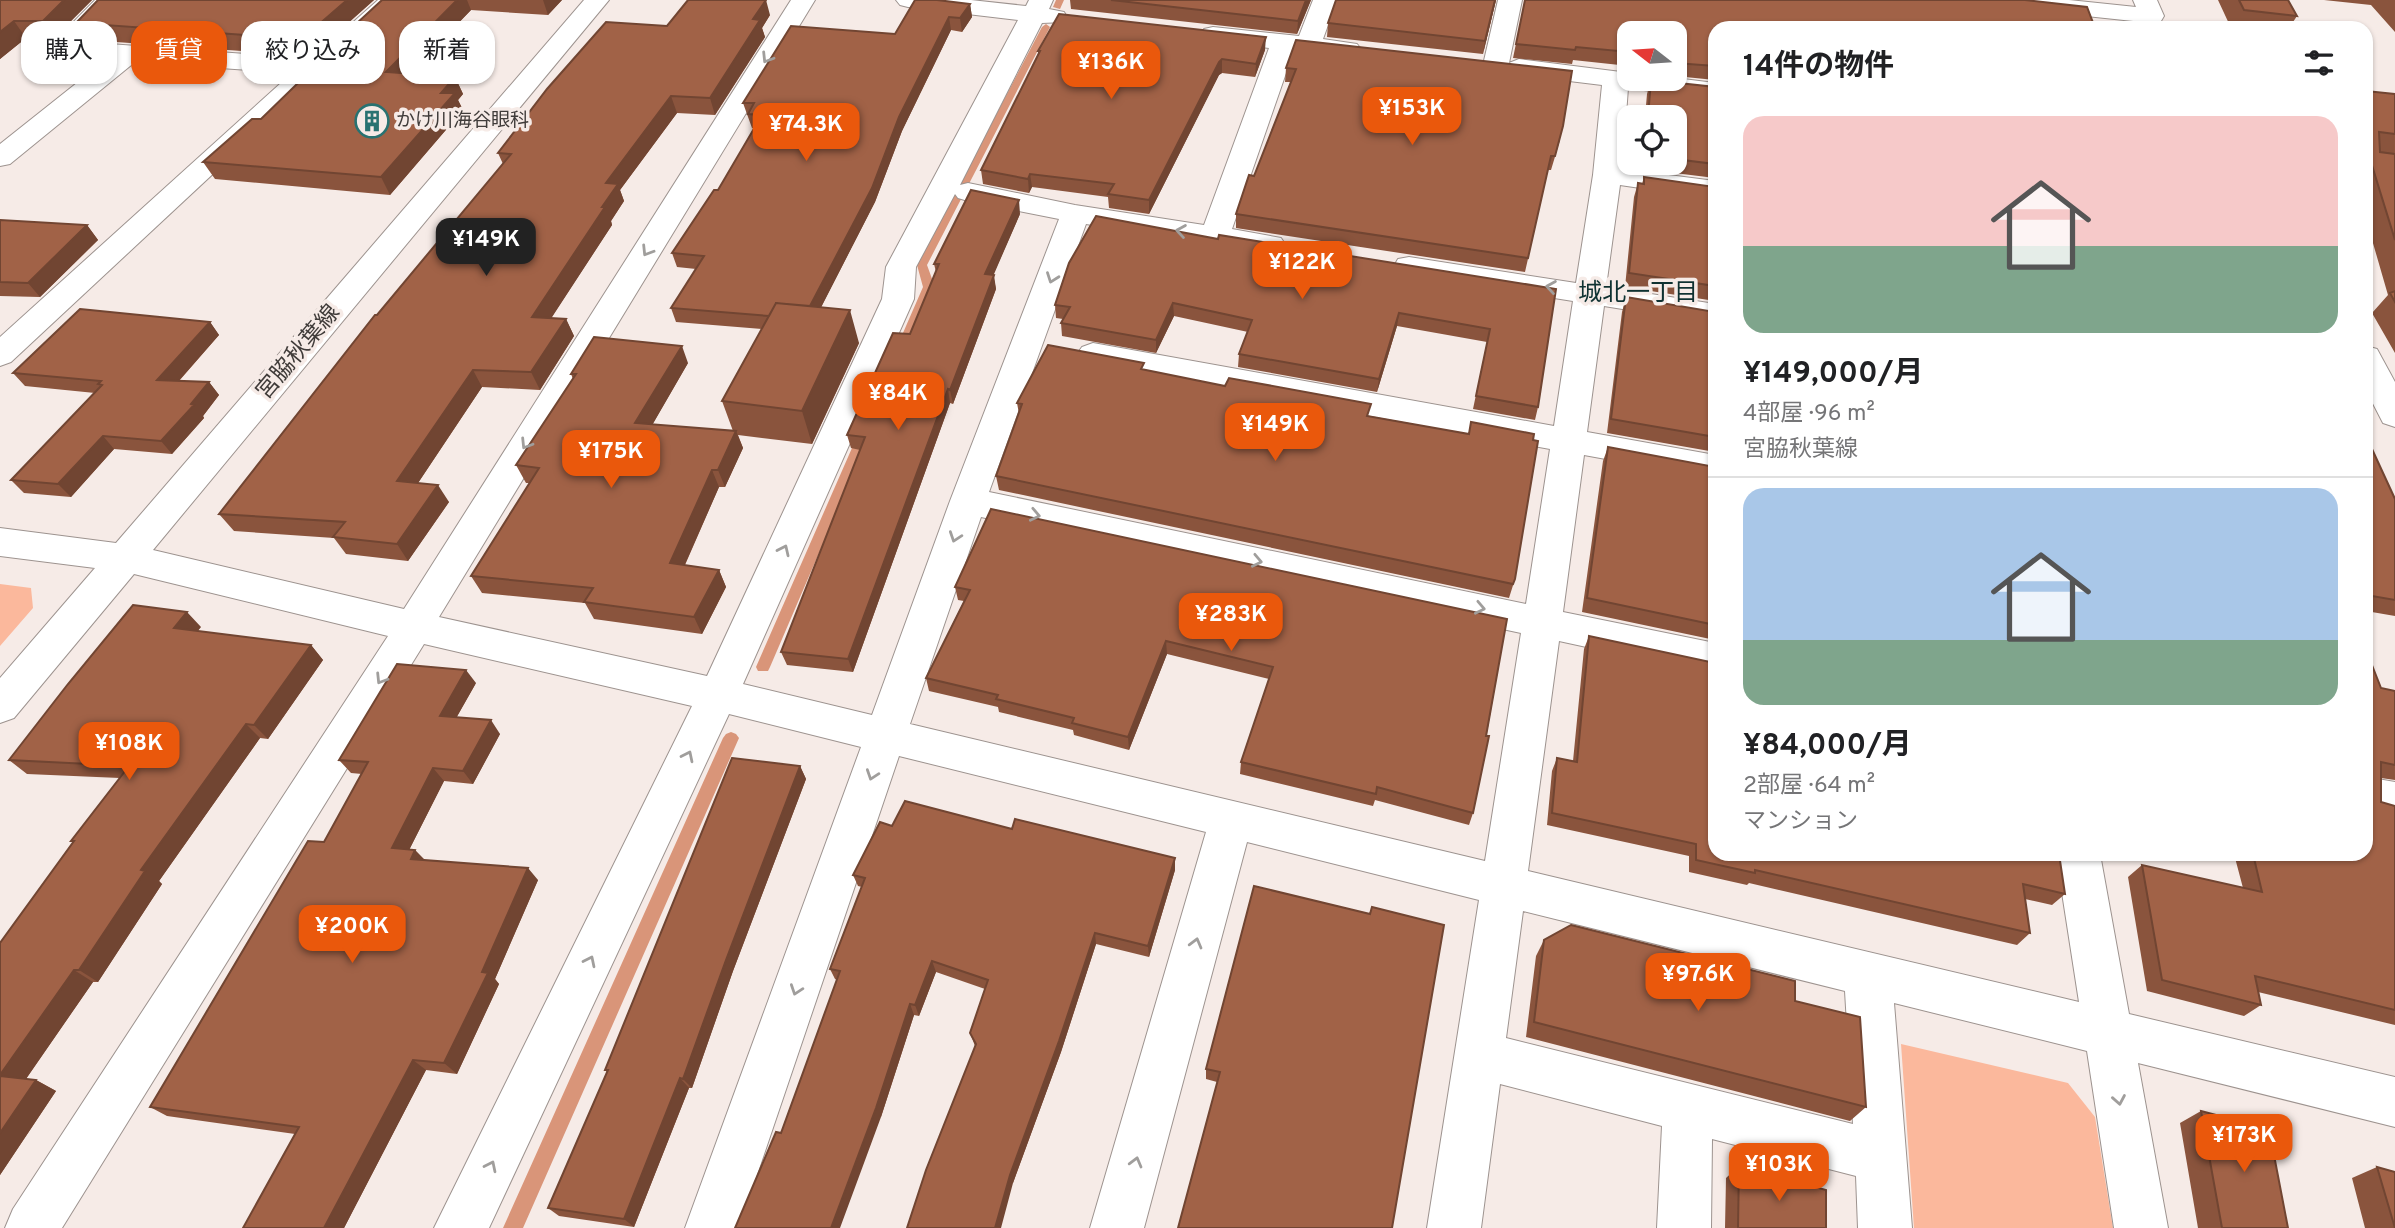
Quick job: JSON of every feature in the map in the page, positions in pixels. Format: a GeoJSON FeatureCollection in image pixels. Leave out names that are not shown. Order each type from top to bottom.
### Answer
{"type":"FeatureCollection","features":[{"type":"Feature","properties":{"kind":"street"},"geometry":{"type":"LineString","coordinates":[[109,0],[62,47],[241,62]]}},
{"type":"Feature","properties":{"kind":"street"},"geometry":{"type":"LineString","coordinates":[[369,21],[392,0]]}},
{"type":"Feature","properties":{"kind":"street","name":"宮脇秋葉線"},"geometry":{"type":"LineString","coordinates":[[0,706],[597,0]]}},
{"type":"Feature","properties":{"kind":"street"},"geometry":{"type":"LineString","coordinates":[[32,1228],[415,627],[439,583],[803,0]]}},
{"type":"Feature","properties":{"kind":"street"},"geometry":{"type":"LineString","coordinates":[[465,1227],[718,695],[898,299],[901,267],[1049,11],[908,0]]}},
{"type":"Feature","properties":{"kind":"street"},"geometry":{"type":"LineString","coordinates":[[1215,236],[1296,44],[1325,0]]}},
{"type":"Feature","properties":{"kind":"street"},"geometry":{"type":"LineString","coordinates":[[1496,65],[1510,0]]}},
{"type":"Feature","properties":{"kind":"street"},"geometry":{"type":"LineString","coordinates":[[2000,0],[2152,16],[2146,0]]}},
{"type":"Feature","properties":{"kind":"street"},"geometry":{"type":"LineString","coordinates":[[1191,32],[1375,52]]}},
{"type":"Feature","properties":{"kind":"street"},"geometry":{"type":"LineString","coordinates":[[0,158],[129,54]]}},
{"type":"Feature","properties":{"kind":"street"},"geometry":{"type":"LineString","coordinates":[[1469,62],[1708,89]]}},
{"type":"Feature","properties":{"kind":"street"},"geometry":{"type":"LineString","coordinates":[[1454,1228],[1608,175],[1616,79]]}},
{"type":"Feature","properties":{"kind":"street"},"geometry":{"type":"LineString","coordinates":[[0,355],[295,84]]}},
{"type":"Feature","properties":{"kind":"street"},"geometry":{"type":"LineString","coordinates":[[1608,175],[1708,189]]}},
{"type":"Feature","properties":{"kind":"street"},"geometry":{"type":"LineString","coordinates":[[945,187],[1075,214],[1295,248]]}},
{"type":"Feature","properties":{"kind":"street"},"geometry":{"type":"LineString","coordinates":[[712,1228],[968,501],[1075,214]]}},
{"type":"Feature","properties":{"kind":"street"},"geometry":{"type":"LineString","coordinates":[[1376,260],[1708,313]]}},
{"type":"Feature","properties":{"kind":"street"},"geometry":{"type":"LineString","coordinates":[[1029,342],[1708,466]]}},
{"type":"Feature","properties":{"kind":"street"},"geometry":{"type":"LineString","coordinates":[[2373,371],[2395,415]]}},
{"type":"Feature","properties":{"kind":"street"},"geometry":{"type":"LineString","coordinates":[[968,501],[1708,657]]}},
{"type":"Feature","properties":{"kind":"street"},"geometry":{"type":"LineString","coordinates":[[0,542],[125,558],[718,695],[2395,1102]]}},
{"type":"Feature","properties":{"kind":"street"},"geometry":{"type":"LineString","coordinates":[[2373,796],[2395,801]]}},
{"type":"Feature","properties":{"kind":"street"},"geometry":{"type":"LineString","coordinates":[[1117,1228],[1231,820]]}},
{"type":"Feature","properties":{"kind":"street"},"geometry":{"type":"LineString","coordinates":[[2079,861],[2141,1228]]}},
{"type":"Feature","properties":{"kind":"street"},"geometry":{"type":"LineString","coordinates":[[1868,975],[1885,1228]]}},
{"type":"Feature","properties":{"kind":"street"},"geometry":{"type":"LineString","coordinates":[[1479,1055],[1879,1156]]}},
{"type":"Feature","properties":{"kind":"street"},"geometry":{"type":"LineString","coordinates":[[1684,1228],[1688,1108]]}},
{"type":"Feature","properties":{"kind":"shaded area"},"geometry":{"type":"Polygon","coordinates":[[[0,584],[31,588],[33,608],[0,646],[0,584]]]}},
{"type":"Feature","properties":{"kind":"shaded area"},"geometry":{"type":"Polygon","coordinates":[[[1901,1044],[2068,1083],[2095,1117],[2113,1228],[1914,1228],[1901,1044]]]}},
{"type":"Feature","properties":{"kind":"building"},"geometry":{"type":"Polygon","coordinates":[[[0,0],[64,0],[43,21],[14,21],[0,32],[0,0]]]}},
{"type":"Feature","properties":{"kind":"building"},"geometry":{"type":"Polygon","coordinates":[[[98,0],[347,0],[323,21],[241,21],[241,35],[227,34],[227,21],[131,21],[131,27],[117,26],[117,21],[78,21],[98,0]]]}},
{"type":"Feature","properties":{"kind":"building"},"geometry":{"type":"Polygon","coordinates":[[[382,0],[457,0],[436,21],[399,21],[399,59],[386,72],[399,73],[399,84],[449,84],[441,93],[455,93],[381,177],[203,162],[252,119],[261,119],[297,84],[385,84],[385,21],[359,21],[382,0]]]}},
{"type":"Feature","properties":{"kind":"building"},"geometry":{"type":"Polygon","coordinates":[[[688,0],[766,0],[753,19],[760,20],[710,98],[671,96],[606,183],[618,184],[532,317],[566,319],[531,372],[473,370],[397,481],[438,485],[397,544],[333,537],[345,522],[219,514],[375,315],[511,154],[498,153],[547,89],[606,22],[667,26],[688,0]]]}},
{"type":"Feature","properties":{"kind":"building"},"geometry":{"type":"Polygon","coordinates":[[[915,0],[970,4],[960,18],[949,17],[899,117],[872,188],[810,306],[776,303],[769,316],[671,308],[704,256],[672,253],[714,190],[718,190],[762,115],[748,114],[754,103],[743,103],[791,26],[895,34],[915,0]]]}},
{"type":"Feature","properties":{"kind":"building"},"geometry":{"type":"Polygon","coordinates":[[[1111,0],[1306,0],[1298,21],[1111,0]]]}},
{"type":"Feature","properties":{"kind":"building"},"geometry":{"type":"Polygon","coordinates":[[[1336,0],[1495,0],[1485,41],[1328,23],[1336,0]]]}},
{"type":"Feature","properties":{"kind":"building"},"geometry":{"type":"Polygon","coordinates":[[[1525,0],[2025,0],[2087,7],[2092,21],[1708,21],[1708,65],[1687,64],[1687,21],[1617,21],[1617,51],[1576,47],[1575,50],[1516,44],[1525,0]]]}},
{"type":"Feature","properties":{"kind":"building"},"geometry":{"type":"Polygon","coordinates":[[[2239,0],[2288,0],[2297,16],[2244,10],[2239,0]]]}},
{"type":"Feature","properties":{"kind":"building"},"geometry":{"type":"Polygon","coordinates":[[[1059,14],[1266,37],[1256,64],[1222,59],[1219,62],[1149,200],[1108,194],[1114,184],[1030,174],[1028,179],[981,170],[1038,51],[1059,14]]]}},
{"type":"Feature","properties":{"kind":"building"},"geometry":{"type":"Polygon","coordinates":[[[1296,40],[1572,71],[1563,126],[1555,156],[1551,156],[1528,258],[1236,214],[1249,175],[1254,176],[1296,69],[1286,68],[1296,40]]]}},
{"type":"Feature","properties":{"kind":"building"},"geometry":{"type":"Polygon","coordinates":[[[1687,84],[1708,86],[1708,163],[1687,160],[1687,105],[1649,105],[1650,91],[1687,91],[1687,84]]]}},
{"type":"Feature","properties":{"kind":"building"},"geometry":{"type":"Polygon","coordinates":[[[2373,92],[2395,94],[2395,134],[2379,132],[2380,152],[2395,154],[2395,240],[2373,169],[2373,92]]]}},
{"type":"Feature","properties":{"kind":"building"},"geometry":{"type":"Polygon","coordinates":[[[1644,177],[1708,186],[1708,285],[1629,273],[1638,183],[1644,184],[1644,177]]]}},
{"type":"Feature","properties":{"kind":"building"},"geometry":{"type":"Polygon","coordinates":[[[971,190],[1019,200],[985,274],[994,275],[950,390],[948,389],[848,659],[781,652],[865,437],[847,435],[893,333],[910,334],[939,264],[934,264],[971,190]]]}},
{"type":"Feature","properties":{"kind":"building"},"geometry":{"type":"Polygon","coordinates":[[[1096,216],[1218,239],[1219,235],[1556,289],[1538,407],[1476,396],[1490,329],[1399,313],[1379,379],[1239,354],[1252,320],[1173,303],[1156,340],[1061,323],[1070,307],[1055,305],[1069,263],[1096,216]]]}},
{"type":"Feature","properties":{"kind":"building"},"geometry":{"type":"Polygon","coordinates":[[[0,220],[87,225],[28,283],[0,282],[0,220]]]}},
{"type":"Feature","properties":{"kind":"building"},"geometry":{"type":"Polygon","coordinates":[[[1626,297],[1708,311],[1708,436],[1611,419],[1626,297]]]}},
{"type":"Feature","properties":{"kind":"building"},"geometry":{"type":"Polygon","coordinates":[[[776,303],[850,310],[802,411],[722,401],[776,303]]]}},
{"type":"Feature","properties":{"kind":"building"},"geometry":{"type":"Polygon","coordinates":[[[80,309],[210,322],[157,380],[209,382],[191,404],[194,405],[161,441],[103,436],[58,484],[11,480],[102,385],[98,384],[101,381],[13,373],[80,309]]]}},
{"type":"Feature","properties":{"kind":"building"},"geometry":{"type":"Polygon","coordinates":[[[594,337],[682,346],[635,423],[736,431],[718,470],[712,470],[670,563],[719,570],[694,617],[584,602],[593,588],[471,576],[539,468],[516,465],[576,374],[571,374],[594,337]]]}},
{"type":"Feature","properties":{"kind":"building"},"geometry":{"type":"Polygon","coordinates":[[[1048,345],[1144,363],[1141,369],[1225,386],[1229,378],[1371,404],[1367,416],[1469,434],[1471,422],[1534,434],[1533,440],[1538,441],[1513,584],[996,476],[1022,404],[1017,403],[1048,345]]]}},
{"type":"Feature","properties":{"kind":"building"},"geometry":{"type":"Polygon","coordinates":[[[1608,447],[1708,466],[1708,624],[1587,598],[1608,447]]]}},
{"type":"Feature","properties":{"kind":"building"},"geometry":{"type":"Polygon","coordinates":[[[2373,451],[2395,499],[2395,600],[2373,596],[2373,451]]]}},
{"type":"Feature","properties":{"kind":"building"},"geometry":{"type":"Polygon","coordinates":[[[991,509],[1507,619],[1486,736],[1489,736],[1473,813],[1377,787],[1376,794],[1241,762],[1273,667],[1166,641],[1128,737],[1072,723],[1074,718],[996,699],[998,695],[926,678],[970,590],[955,587],[991,509]]]}},
{"type":"Feature","properties":{"kind":"building"},"geometry":{"type":"Polygon","coordinates":[[[133,605],[187,612],[174,628],[311,645],[254,725],[246,724],[141,870],[145,871],[79,970],[74,970],[0,1075],[0,943],[74,841],[71,841],[129,766],[9,760],[133,605]]]}},
{"type":"Feature","properties":{"kind":"building"},"geometry":{"type":"Polygon","coordinates":[[[1589,636],[1708,662],[1708,861],[2060,861],[2065,894],[2023,884],[2030,933],[1755,870],[1755,873],[1696,860],[1696,844],[1552,813],[1557,758],[1577,762],[1589,636]]]}},
{"type":"Feature","properties":{"kind":"building"},"geometry":{"type":"Polygon","coordinates":[[[397,664],[466,670],[440,716],[491,720],[463,771],[433,768],[392,848],[415,850],[411,859],[528,868],[482,972],[488,973],[444,1063],[413,1060],[324,1228],[243,1228],[299,1127],[150,1107],[308,841],[324,842],[368,762],[339,760],[397,664]]]}},
{"type":"Feature","properties":{"kind":"building"},"geometry":{"type":"Polygon","coordinates":[[[2373,668],[2381,688],[2395,691],[2395,765],[2381,762],[2381,802],[2395,806],[2395,1010],[2255,976],[2261,1005],[2162,980],[2142,865],[2262,892],[2255,861],[2373,861],[2373,668]]]}},
{"type":"Feature","properties":{"kind":"building"},"geometry":{"type":"Polygon","coordinates":[[[732,758],[800,766],[683,1079],[680,1078],[624,1219],[548,1208],[608,1070],[605,1070],[732,758]]]}},
{"type":"Feature","properties":{"kind":"building"},"geometry":{"type":"Polygon","coordinates":[[[905,801],[1012,829],[1015,819],[1175,858],[1148,946],[1095,933],[1010,1175],[995,1228],[907,1228],[926,1170],[976,1044],[970,1033],[988,980],[932,961],[915,1005],[910,1004],[876,1108],[831,1228],[735,1228],[776,1132],[781,1133],[840,971],[830,969],[865,878],[853,875],[880,822],[892,826],[905,801]]]}},
{"type":"Feature","properties":{"kind":"building"},"geometry":{"type":"Polygon","coordinates":[[[1254,886],[1370,914],[1372,907],[1444,925],[1392,1228],[1178,1228],[1220,1072],[1206,1069],[1254,886]]]}},
{"type":"Feature","properties":{"kind":"building"},"geometry":{"type":"Polygon","coordinates":[[[1571,925],[1795,981],[1795,1001],[1860,1017],[1866,1107],[1534,1022],[1544,940],[1571,925]]]}},
{"type":"Feature","properties":{"kind":"building"},"geometry":{"type":"Polygon","coordinates":[[[0,1076],[36,1080],[0,1133],[0,1076]]]}},
{"type":"Feature","properties":{"kind":"building"},"geometry":{"type":"Polygon","coordinates":[[[2201,1111],[2269,1129],[2288,1228],[2222,1228],[2201,1111]]]}},
{"type":"Feature","properties":{"kind":"building"},"geometry":{"type":"Polygon","coordinates":[[[1739,1166],[1826,1190],[1826,1228],[1738,1228],[1739,1166]]]}},
{"type":"Feature","properties":{"kind":"building"},"geometry":{"type":"Polygon","coordinates":[[[2377,1167],[2395,1172],[2395,1228],[2377,1167]]]}},
{"type":"Feature","properties":{"kind":"waterway"},"geometry":{"type":"LineString","coordinates":[[1057,7],[1060,0]]}},
{"type":"Feature","properties":{"kind":"waterway"},"geometry":{"type":"LineString","coordinates":[[902,349],[929,287],[922,265],[1046,27]]}},
{"type":"Feature","properties":{"kind":"waterway"},"geometry":{"type":"LineString","coordinates":[[763,667],[865,432]]}},
{"type":"Feature","properties":{"kind":"waterway"},"geometry":{"type":"LineString","coordinates":[[513,1228],[731,738]]}},
{"type":"Feature","properties":{"kind":"place","name":"かけ川海谷眼科"},"geometry":{"type":"Point","coordinates":[372,121]}},
{"type":"Feature","properties":{"kind":"district","name":"城北一丁目"},"geometry":{"type":"Point","coordinates":[1638,294]}}]}
